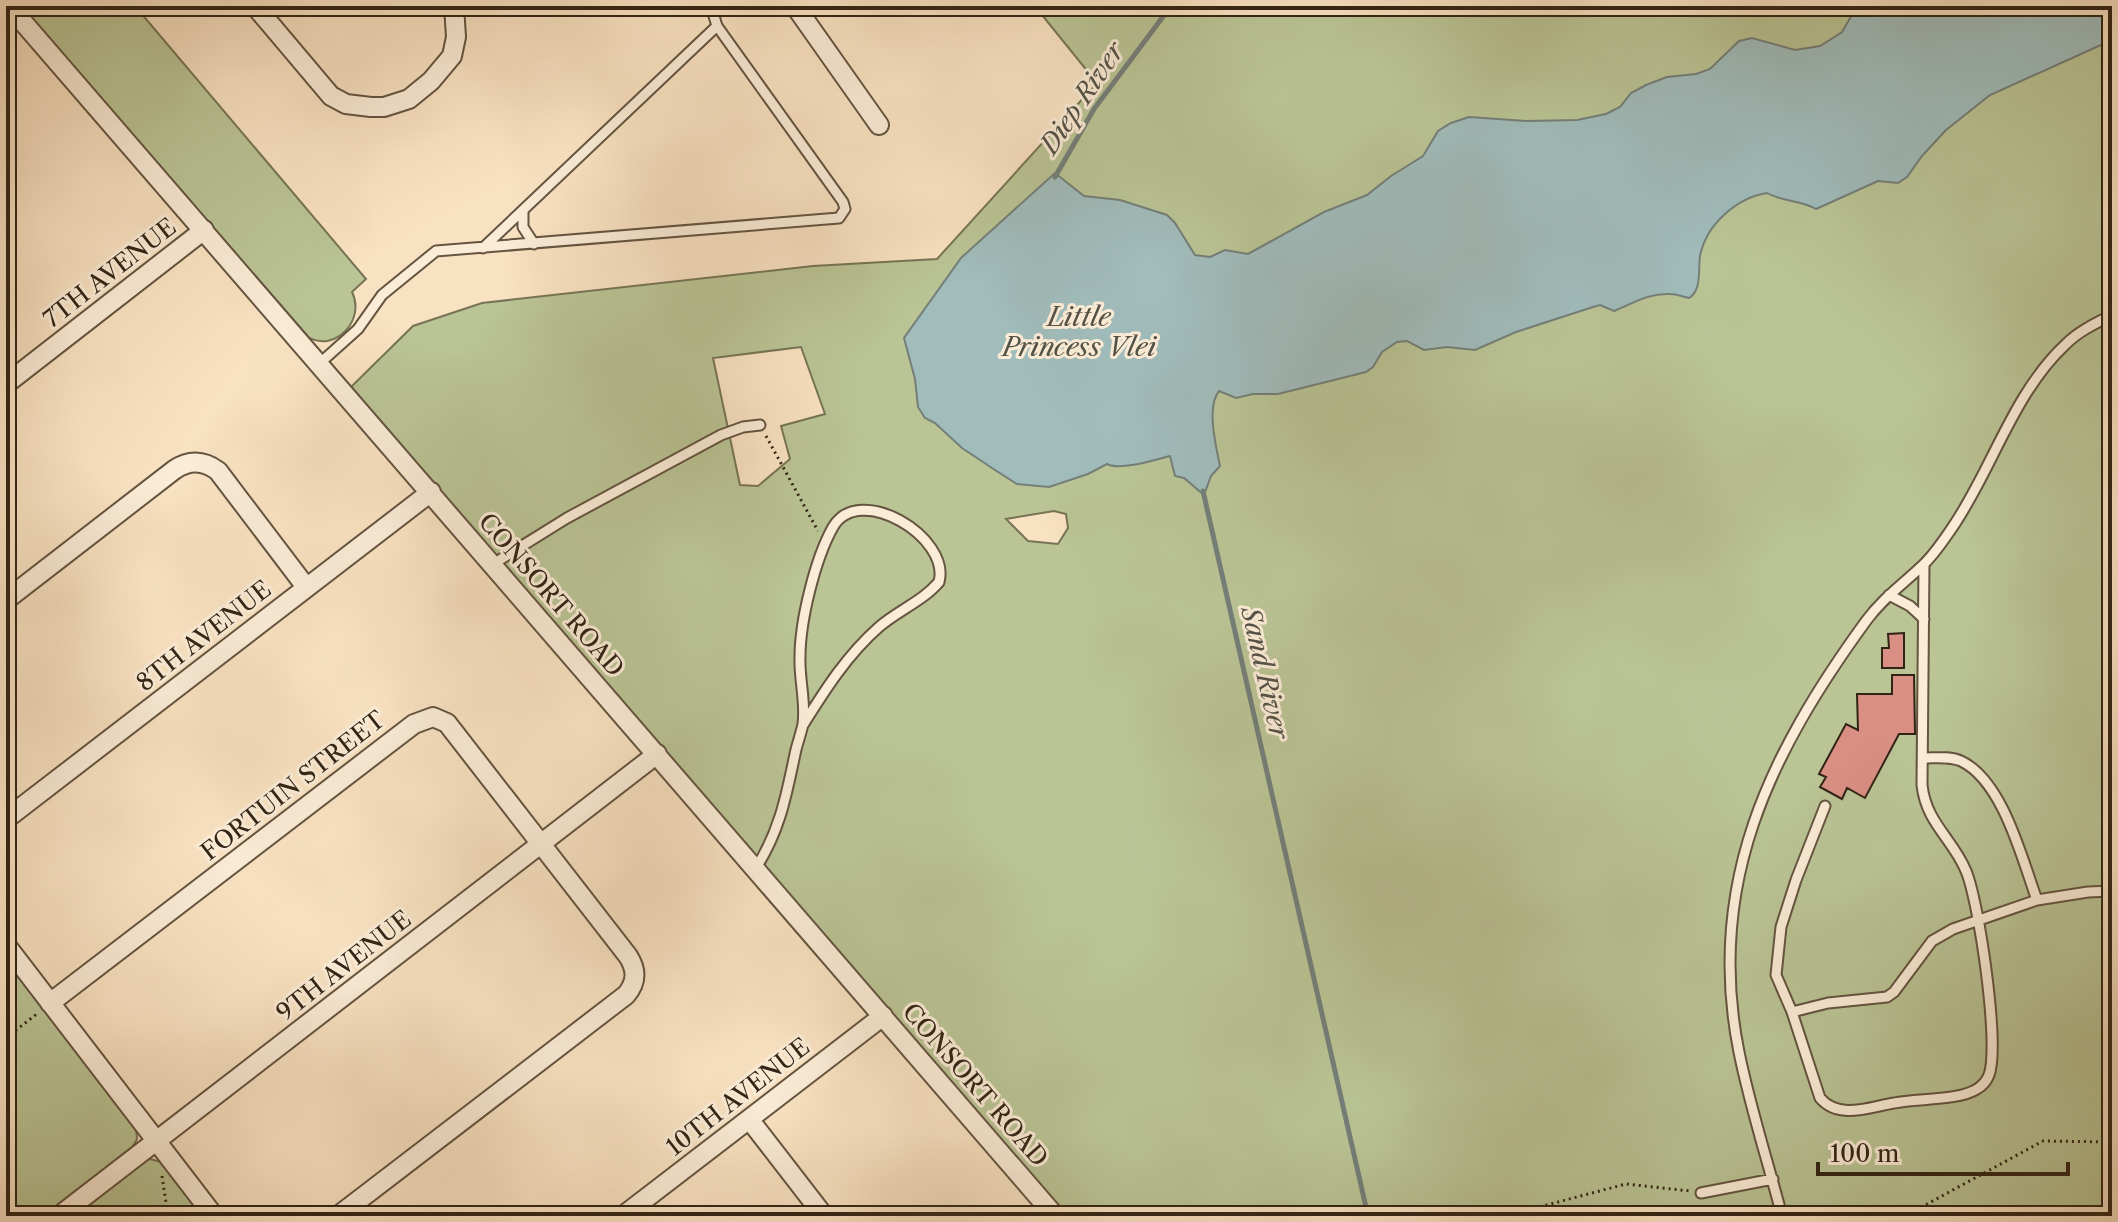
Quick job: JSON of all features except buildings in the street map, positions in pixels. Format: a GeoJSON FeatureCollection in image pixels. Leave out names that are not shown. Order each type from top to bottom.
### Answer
{"type":"FeatureCollection","features":[{"type":"Feature","properties":{"kind":"street","name":"CONSORT ROAD"},"geometry":{"type":"LineString","coordinates":[[9,6],[1055,1216]]}},
{"type":"Feature","properties":{"kind":"street"},"geometry":{"type":"LineString","coordinates":[[255,6],[331,96],[346,104],[384,107],[409,99],[449,61],[456,37],[454,6]]}},
{"type":"Feature","properties":{"kind":"street"},"geometry":{"type":"LineString","coordinates":[[795,6],[879,125]]}},
{"type":"Feature","properties":{"kind":"street","name":"7TH AVENUE"},"geometry":{"type":"LineString","coordinates":[[6,384],[204,230]]}},
{"type":"Feature","properties":{"kind":"street"},"geometry":{"type":"LineString","coordinates":[[6,600],[174,470],[195,462],[218,471],[306,587]]}},
{"type":"Feature","properties":{"kind":"street","name":"8TH AVENUE"},"geometry":{"type":"LineString","coordinates":[[6,819],[431,492]]}},
{"type":"Feature","properties":{"kind":"street","name":"FORTUIN STREET"},"geometry":{"type":"LineString","coordinates":[[50,1003],[423,719],[438,718],[451,727],[541,845]]}},
{"type":"Feature","properties":{"kind":"street","name":"9TH AVENUE"},"geometry":{"type":"LineString","coordinates":[[59,1216],[657,754]]}},
{"type":"Feature","properties":{"kind":"street"},"geometry":{"type":"LineString","coordinates":[[338,1216],[626,995],[634,984],[635,970],[628,956],[541,845]]}},
{"type":"Feature","properties":{"kind":"street"},"geometry":{"type":"LineString","coordinates":[[6,945],[214,1216]]}},
{"type":"Feature","properties":{"kind":"street","name":"10TH AVENUE"},"geometry":{"type":"LineString","coordinates":[[623,1216],[883,1016]]}},
{"type":"Feature","properties":{"kind":"street"},"geometry":{"type":"LineString","coordinates":[[749,1119],[824,1216]]}},
{"type":"Feature","properties":{"kind":"lane"},"geometry":{"type":"LineString","coordinates":[[320,363],[358,329],[382,295],[436,251],[839,218],[845,209],[843,202],[717,26],[711,6]]}},
{"type":"Feature","properties":{"kind":"lane"},"geometry":{"type":"LineString","coordinates":[[483,248],[717,26]]}},
{"type":"Feature","properties":{"kind":"lane"},"geometry":{"type":"LineString","coordinates":[[523,210],[523,227],[534,244]]}},
{"type":"Feature","properties":{"kind":"lane"},"geometry":{"type":"LineString","coordinates":[[1782,1216],[1739,1052],[1731,996],[1732,935],[1740,868],[1757,811],[1789,739],[1847,649],[1869,617],[1924,564],[1954,525],[2027,394],[2052,359],[2067,343],[2112,315]]}},
{"type":"Feature","properties":{"kind":"lane"},"geometry":{"type":"LineString","coordinates":[[493,564],[567,518],[721,435],[760,425]]}},
{"type":"Feature","properties":{"kind":"lane"},"geometry":{"type":"LineString","coordinates":[[756,868],[776,832],[803,725],[802,628],[808,599],[833,527],[846,515],[865,510],[917,530],[930,549],[940,571],[940,579],[933,589],[879,626],[857,649],[828,684],[803,725]]}},
{"type":"Feature","properties":{"kind":"lane"},"geometry":{"type":"LineString","coordinates":[[1825,806],[1781,927],[1776,975],[1792,1012],[1820,1098],[1828,1107],[1845,1112],[1917,1098],[1952,1096],[1977,1089],[1989,1073],[1993,1034],[1976,920],[1966,872],[1927,810],[1922,785],[1924,564]]}},
{"type":"Feature","properties":{"kind":"lane"},"geometry":{"type":"LineString","coordinates":[[1889,595],[1910,606],[1924,619]]}},
{"type":"Feature","properties":{"kind":"lane"},"geometry":{"type":"LineString","coordinates":[[1924,758],[1960,760],[1995,795],[2007,817],[2037,900]]}},
{"type":"Feature","properties":{"kind":"lane"},"geometry":{"type":"LineString","coordinates":[[1792,1012],[1828,1003],[1887,997],[1932,941],[1976,920],[2037,900],[2112,891]]}},
{"type":"Feature","properties":{"kind":"lane"},"geometry":{"type":"LineString","coordinates":[[1701,1193],[1773,1179]]}},
{"type":"Feature","properties":{"kind":"path"},"geometry":{"type":"LineString","coordinates":[[760,425],[826,545]]}},
{"type":"Feature","properties":{"kind":"path"},"geometry":{"type":"LineString","coordinates":[[6,1038],[50,1003]]}},
{"type":"Feature","properties":{"kind":"path"},"geometry":{"type":"LineString","coordinates":[[1905,1216],[2043,1141],[2112,1142]]}},
{"type":"Feature","properties":{"kind":"path"},"geometry":{"type":"LineString","coordinates":[[1505,1216],[1626,1184],[1701,1193]]}},
{"type":"Feature","properties":{"kind":"green space"},"geometry":{"type":"Polygon","coordinates":[[[21,6],[135,6],[366,279],[352,292],[355,313],[345,331],[328,341],[308,337],[21,6]]]}},
{"type":"Feature","properties":{"kind":"green space"},"geometry":{"type":"Polygon","coordinates":[[[1050,6],[2112,6],[2112,1216],[1066,1216],[351,387],[413,326],[482,303],[813,266],[937,259],[1097,83],[1042,15],[1050,6]],[[801,347],[713,358],[740,485],[758,486],[790,459],[781,426],[825,414],[801,347]],[[1054,511],[1006,519],[1028,541],[1058,544],[1068,528],[1066,514],[1054,511]]]}},
{"type":"Feature","properties":{"kind":"green space"},"geometry":{"type":"Polygon","coordinates":[[[6,956],[136,1128],[137,1139],[132,1148],[46,1216],[6,1216],[6,956]]]}},
{"type":"Feature","properties":{"kind":"green space"},"geometry":{"type":"Polygon","coordinates":[[[144,1161],[161,1162],[206,1216],[70,1216],[144,1161]]]}},
{"type":"Feature","properties":{"kind":"water","name":"Little Princess Vlei"},"geometry":{"type":"Polygon","coordinates":[[[1857,6],[2112,6],[2112,40],[1990,95],[1946,130],[1907,177],[1898,183],[1878,181],[1816,209],[1767,193],[1734,207],[1716,224],[1703,245],[1698,285],[1689,298],[1673,294],[1655,295],[1614,311],[1600,305],[1516,332],[1475,350],[1447,347],[1424,350],[1407,341],[1397,342],[1382,352],[1366,372],[1278,394],[1236,398],[1219,391],[1213,416],[1220,466],[1211,476],[1204,495],[1184,478],[1175,476],[1170,456],[1129,466],[1107,464],[1049,487],[1017,484],[962,448],[935,423],[925,418],[918,407],[915,379],[904,338],[961,258],[1055,173],[1084,196],[1120,200],[1167,215],[1195,255],[1210,257],[1225,250],[1248,254],[1324,212],[1367,195],[1423,156],[1438,131],[1451,123],[1469,117],[1577,120],[1606,114],[1620,107],[1631,93],[1646,85],[1667,77],[1710,69],[1739,41],[1752,38],[1795,50],[1820,46],[1842,32],[1857,6]]]}},
{"type":"Feature","properties":{"kind":"waterway","name":"Diep River"},"geometry":{"type":"LineString","coordinates":[[1055,177],[1094,109],[1171,6]]}},
{"type":"Feature","properties":{"kind":"waterway","name":"Sand River"},"geometry":{"type":"LineString","coordinates":[[1203,491],[1368,1216]]}}]}
